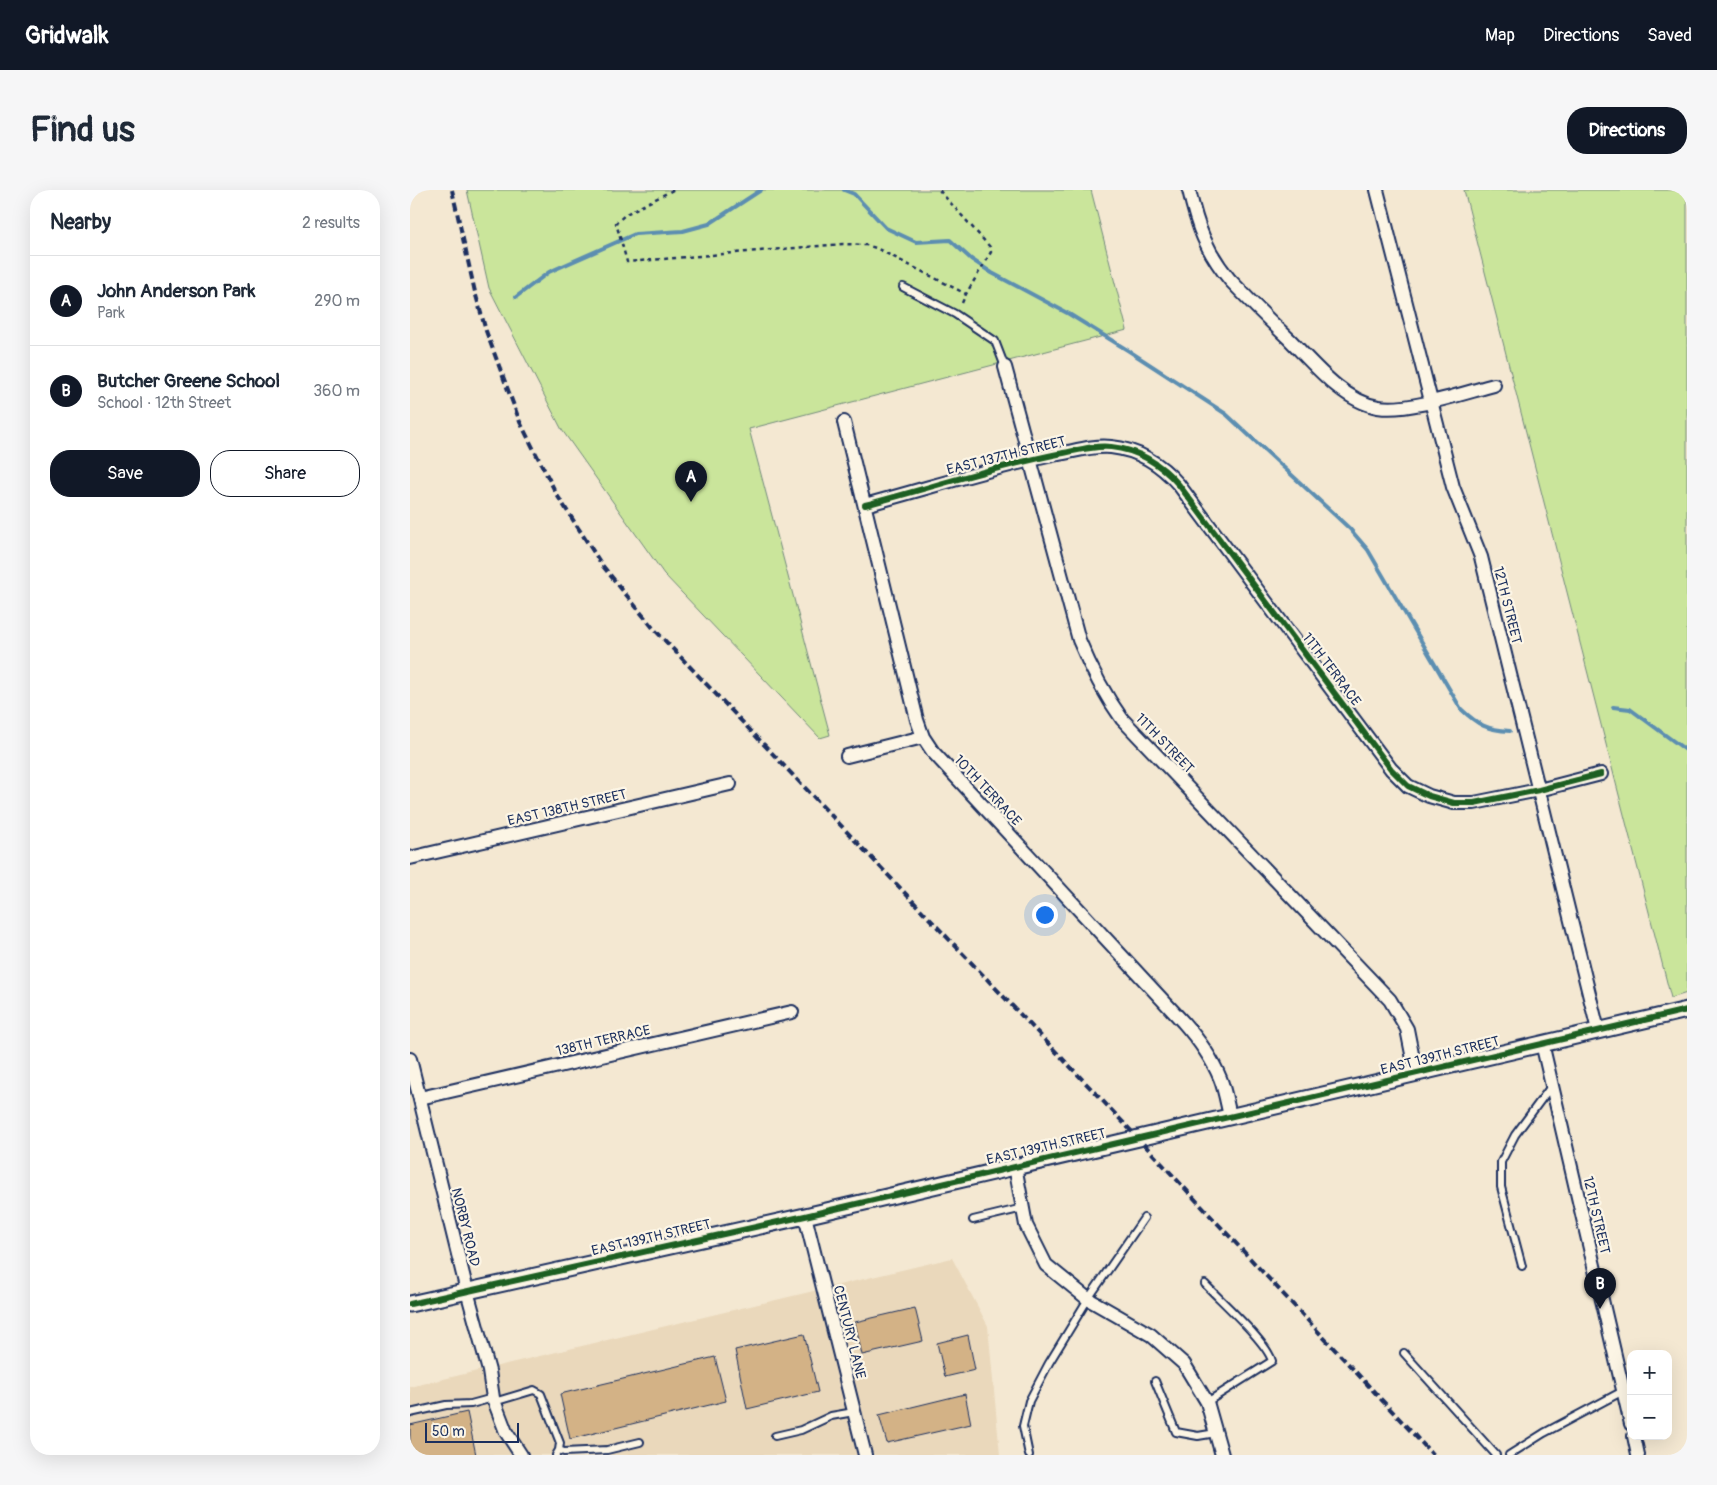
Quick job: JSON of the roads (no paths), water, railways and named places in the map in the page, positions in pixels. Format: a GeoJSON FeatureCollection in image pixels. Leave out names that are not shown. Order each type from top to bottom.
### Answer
{"type":"FeatureCollection","features":[{"type":"Feature","properties":{"kind":"street"},"geometry":{"type":"LineString","coordinates":[[1188,190],[1196,223],[1206,245],[1221,270],[1330,380],[1356,399],[1378,407],[1397,407],[1431,402],[1494,385]]}},
{"type":"Feature","properties":{"kind":"street","name":"12TH STREET"},"geometry":{"type":"LineString","coordinates":[[1377,190],[1453,488],[1480,557],[1598,1030]]}},
{"type":"Feature","properties":{"kind":"street","name":"11TH STREET"},"geometry":{"type":"LineString","coordinates":[[1005,367],[1079,640],[1092,671],[1108,700],[1122,719],[1390,1000],[1407,1029],[1416,1074]]}},
{"type":"Feature","properties":{"kind":"street","name":"10TH TERRACE"},"geometry":{"type":"LineString","coordinates":[[844,422],[917,720],[923,737],[932,752],[1183,1022],[1204,1047],[1221,1080],[1230,1116]]}},
{"type":"Feature","properties":{"kind":"street","name":"EAST 137TH STREET"},"geometry":{"type":"LineString","coordinates":[[865,505],[1030,460],[1092,448],[1111,447],[1143,455],[1152,461]]}},
{"type":"Feature","properties":{"kind":"street","name":"11TH TERRACE"},"geometry":{"type":"LineString","coordinates":[[1152,461],[1167,470],[1180,484],[1391,769],[1408,786],[1429,796],[1454,804],[1474,803],[1539,790]]}},
{"type":"Feature","properties":{"kind":"street"},"geometry":{"type":"LineString","coordinates":[[847,756],[923,737]]}},
{"type":"Feature","properties":{"kind":"street"},"geometry":{"type":"LineString","coordinates":[[1539,790],[1601,774]]}},
{"type":"Feature","properties":{"kind":"street","name":"EAST 138TH STREET"},"geometry":{"type":"LineString","coordinates":[[410,858],[730,784]]}},
{"type":"Feature","properties":{"kind":"street","name":"EAST 139TH STREET"},"geometry":{"type":"LineString","coordinates":[[410,1304],[805,1216],[1687,1010]]}},
{"type":"Feature","properties":{"kind":"street","name":"138TH TERRACE"},"geometry":{"type":"LineString","coordinates":[[420,1098],[792,1012]]}},
{"type":"Feature","properties":{"kind":"street","name":"12TH STREET"},"geometry":{"type":"LineString","coordinates":[[1542,1043],[1627,1408]]}},
{"type":"Feature","properties":{"kind":"street","name":"NORBY ROAD"},"geometry":{"type":"LineString","coordinates":[[410,1059],[467,1292],[489,1371],[494,1400],[506,1432],[520,1455]]}},
{"type":"Feature","properties":{"kind":"street"},"geometry":{"type":"LineString","coordinates":[[1015,1166],[1026,1225],[1046,1264],[1088,1299],[1151,1335],[1184,1364],[1207,1402],[1222,1455]]}},
{"type":"Feature","properties":{"kind":"street","name":"CENTURY LANE"},"geometry":{"type":"LineString","coordinates":[[805,1216],[864,1455]]}},
{"type":"Feature","properties":{"kind":"street"},"geometry":{"type":"LineString","coordinates":[[1635,1440],[1638,1455]]}},
{"type":"Feature","properties":{"kind":"lane"},"geometry":{"type":"LineString","coordinates":[[903,287],[954,314],[995,341],[1005,367]]}},
{"type":"Feature","properties":{"kind":"lane"},"geometry":{"type":"LineString","coordinates":[[1522,1266],[1501,1187],[1501,1162],[1515,1135],[1552,1085]]}},
{"type":"Feature","properties":{"kind":"lane"},"geometry":{"type":"LineString","coordinates":[[973,1220],[1023,1208]]}},
{"type":"Feature","properties":{"kind":"lane"},"geometry":{"type":"LineString","coordinates":[[1029,1455],[1023,1426],[1029,1401],[1049,1363],[1088,1299],[1144,1218]]}},
{"type":"Feature","properties":{"kind":"lane"},"geometry":{"type":"LineString","coordinates":[[1205,1284],[1258,1339],[1271,1355],[1272,1361],[1207,1402]]}},
{"type":"Feature","properties":{"kind":"lane"},"geometry":{"type":"LineString","coordinates":[[1404,1353],[1496,1455]]}},
{"type":"Feature","properties":{"kind":"lane"},"geometry":{"type":"LineString","coordinates":[[1155,1381],[1176,1432],[1198,1436],[1216,1433]]}},
{"type":"Feature","properties":{"kind":"lane"},"geometry":{"type":"LineString","coordinates":[[410,1413],[446,1405],[471,1404],[494,1400],[534,1390],[541,1394],[557,1434],[560,1443],[558,1453],[607,1450],[640,1442]]}},
{"type":"Feature","properties":{"kind":"lane"},"geometry":{"type":"LineString","coordinates":[[1509,1455],[1544,1433],[1623,1391]]}},
{"type":"Feature","properties":{"kind":"lane"},"geometry":{"type":"LineString","coordinates":[[775,1436],[801,1430],[831,1416],[854,1412]]}},
{"type":"Feature","properties":{"kind":"waterway"},"geometry":{"type":"LineString","coordinates":[[516,297],[549,272],[635,234],[683,231],[709,224],[761,190]]}},
{"type":"Feature","properties":{"kind":"waterway"},"geometry":{"type":"LineString","coordinates":[[844,190],[854,194],[886,228],[916,242],[950,240],[971,259],[992,273],[1069,314],[1226,414],[1350,529],[1368,550],[1461,709],[1483,726],[1510,731]]}},
{"type":"Feature","properties":{"kind":"waterway"},"geometry":{"type":"LineString","coordinates":[[1613,707],[1630,709],[1687,751]]}},
{"type":"Feature","properties":{"kind":"railway"},"geometry":{"type":"LineString","coordinates":[[452,190],[475,292],[486,331],[520,422],[557,495],[602,565],[654,629],[1138,1138],[1433,1455]]}},
{"type":"Feature","properties":{"kind":"place","name":"John Anderson Park"},"geometry":{"type":"Point","coordinates":[691,502]}},
{"type":"Feature","properties":{"kind":"place","name":"Butcher Greene School"},"geometry":{"type":"Point","coordinates":[1600,1309]}}]}
